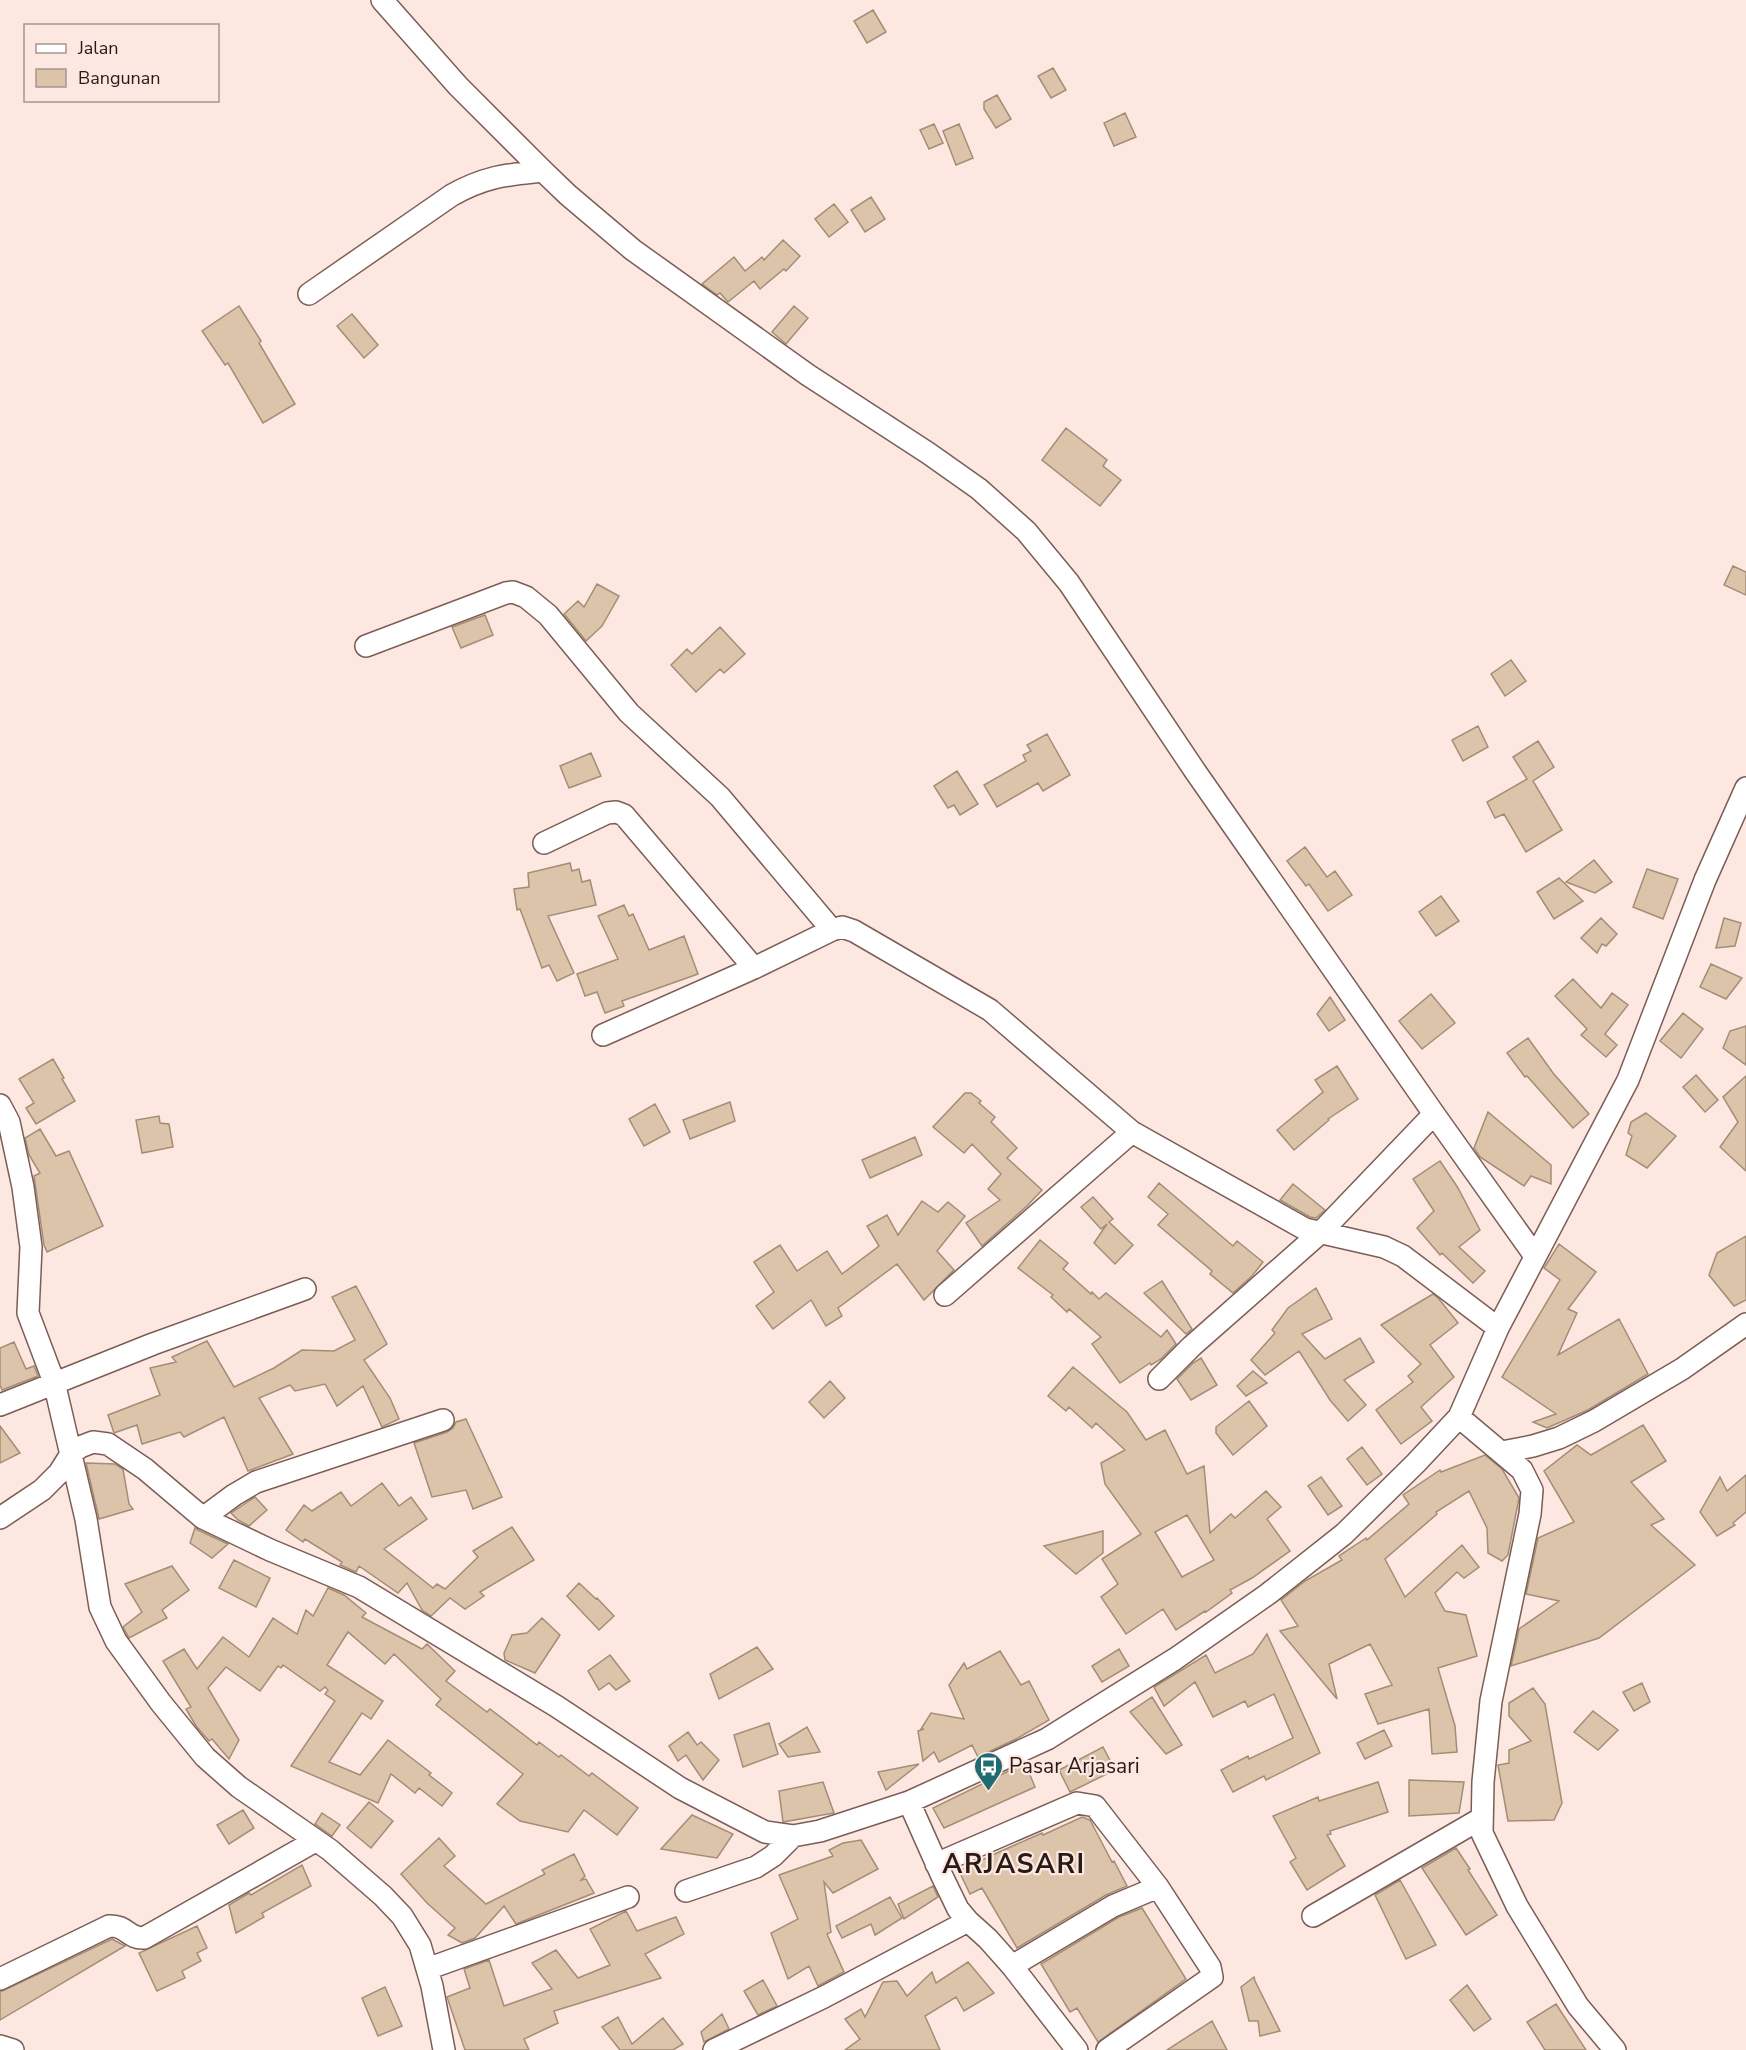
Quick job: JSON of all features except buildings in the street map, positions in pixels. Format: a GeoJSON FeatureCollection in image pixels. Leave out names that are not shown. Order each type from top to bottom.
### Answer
{"type":"FeatureCollection","features":[{"type":"Feature","properties":{"kind":"street"},"geometry":{"type":"LineString","coordinates":[[382,0],[458,86],[543,171],[633,250],[808,375],[979,489],[1026,531],[1070,583],[1195,771],[1535,1256]]}},
{"type":"Feature","properties":{"kind":"street"},"geometry":{"type":"LineString","coordinates":[[309,294],[466,187],[493,177],[543,171]]}},
{"type":"Feature","properties":{"kind":"street"},"geometry":{"type":"LineString","coordinates":[[366,646],[506,593],[513,592],[526,597],[548,615],[629,713],[720,797],[832,930]]}},
{"type":"Feature","properties":{"kind":"street"},"geometry":{"type":"LineString","coordinates":[[0,1518],[42,1490],[59,1473],[71,1454],[80,1447],[93,1442],[108,1444],[145,1469],[203,1518],[270,1550],[359,1587],[556,1706],[680,1788],[765,1833],[793,1836],[820,1831],[909,1803],[1047,1739],[1175,1659],[1344,1534],[1459,1417],[1498,1328],[1628,1080],[1705,880],[1746,788]]}},
{"type":"Feature","properties":{"kind":"street"},"geometry":{"type":"LineString","coordinates":[[544,843],[607,813],[616,812],[624,815],[754,968]]}},
{"type":"Feature","properties":{"kind":"street"},"geometry":{"type":"LineString","coordinates":[[603,1035],[842,927],[854,931],[990,1010],[1132,1132],[1305,1229],[1384,1247],[1403,1256],[1498,1328]]}},
{"type":"Feature","properties":{"kind":"street"},"geometry":{"type":"LineString","coordinates":[[0,1105],[9,1122],[23,1187],[31,1247],[28,1312],[54,1382],[86,1519],[100,1607],[116,1641],[161,1703],[205,1757],[239,1787],[330,1850],[383,1896],[402,1916],[420,1945],[444,2050]]}},
{"type":"Feature","properties":{"kind":"street"},"geometry":{"type":"LineString","coordinates":[[1159,1379],[1192,1346],[1320,1233],[1434,1114]]}},
{"type":"Feature","properties":{"kind":"street"},"geometry":{"type":"LineString","coordinates":[[945,1295],[1132,1132]]}},
{"type":"Feature","properties":{"kind":"street"},"geometry":{"type":"LineString","coordinates":[[0,1405],[54,1382],[305,1289]]}},
{"type":"Feature","properties":{"kind":"street"},"geometry":{"type":"LineString","coordinates":[[1502,1452],[1559,1438],[1594,1421],[1682,1369],[1746,1324]]}},
{"type":"Feature","properties":{"kind":"street"},"geometry":{"type":"LineString","coordinates":[[1459,1417],[1522,1470],[1532,1490],[1530,1514],[1491,1701],[1483,1782],[1482,1833],[1517,1906],[1578,2006],[1615,2050]]}},
{"type":"Feature","properties":{"kind":"street"},"geometry":{"type":"LineString","coordinates":[[203,1518],[256,1482],[443,1420]]}},
{"type":"Feature","properties":{"kind":"street"},"geometry":{"type":"LineString","coordinates":[[909,1803],[958,1909],[1012,1966],[1077,2050]]}},
{"type":"Feature","properties":{"kind":"street"},"geometry":{"type":"LineString","coordinates":[[936,1864],[1077,1803],[1095,1806],[1158,1887],[1210,1967],[1212,1977],[1107,2050]]}},
{"type":"Feature","properties":{"kind":"street"},"geometry":{"type":"LineString","coordinates":[[1313,1916],[1482,1818]]}},
{"type":"Feature","properties":{"kind":"street"},"geometry":{"type":"LineString","coordinates":[[686,1891],[756,1867],[773,1857],[793,1836]]}},
{"type":"Feature","properties":{"kind":"street"},"geometry":{"type":"LineString","coordinates":[[0,1978],[109,1926],[119,1926],[136,1938],[144,1938],[315,1841]]}},
{"type":"Feature","properties":{"kind":"street"},"geometry":{"type":"LineString","coordinates":[[1012,1966],[1113,1906],[1158,1887]]}},
{"type":"Feature","properties":{"kind":"street"},"geometry":{"type":"LineString","coordinates":[[427,1969],[628,1898]]}},
{"type":"Feature","properties":{"kind":"street"},"geometry":{"type":"LineString","coordinates":[[714,2050],[824,1997],[968,1921]]}},
{"type":"Feature","properties":{"kind":"street"},"geometry":{"type":"LineString","coordinates":[[0,2046],[13,2050]]}},
{"type":"Feature","properties":{"kind":"place","name":"Pasar Arjasari"},"geometry":{"type":"Point","coordinates":[988,1792]}},
{"type":"Feature","properties":{"kind":"district","name":"ARJASARI"},"geometry":{"type":"Point","coordinates":[1014,1864]}}]}
